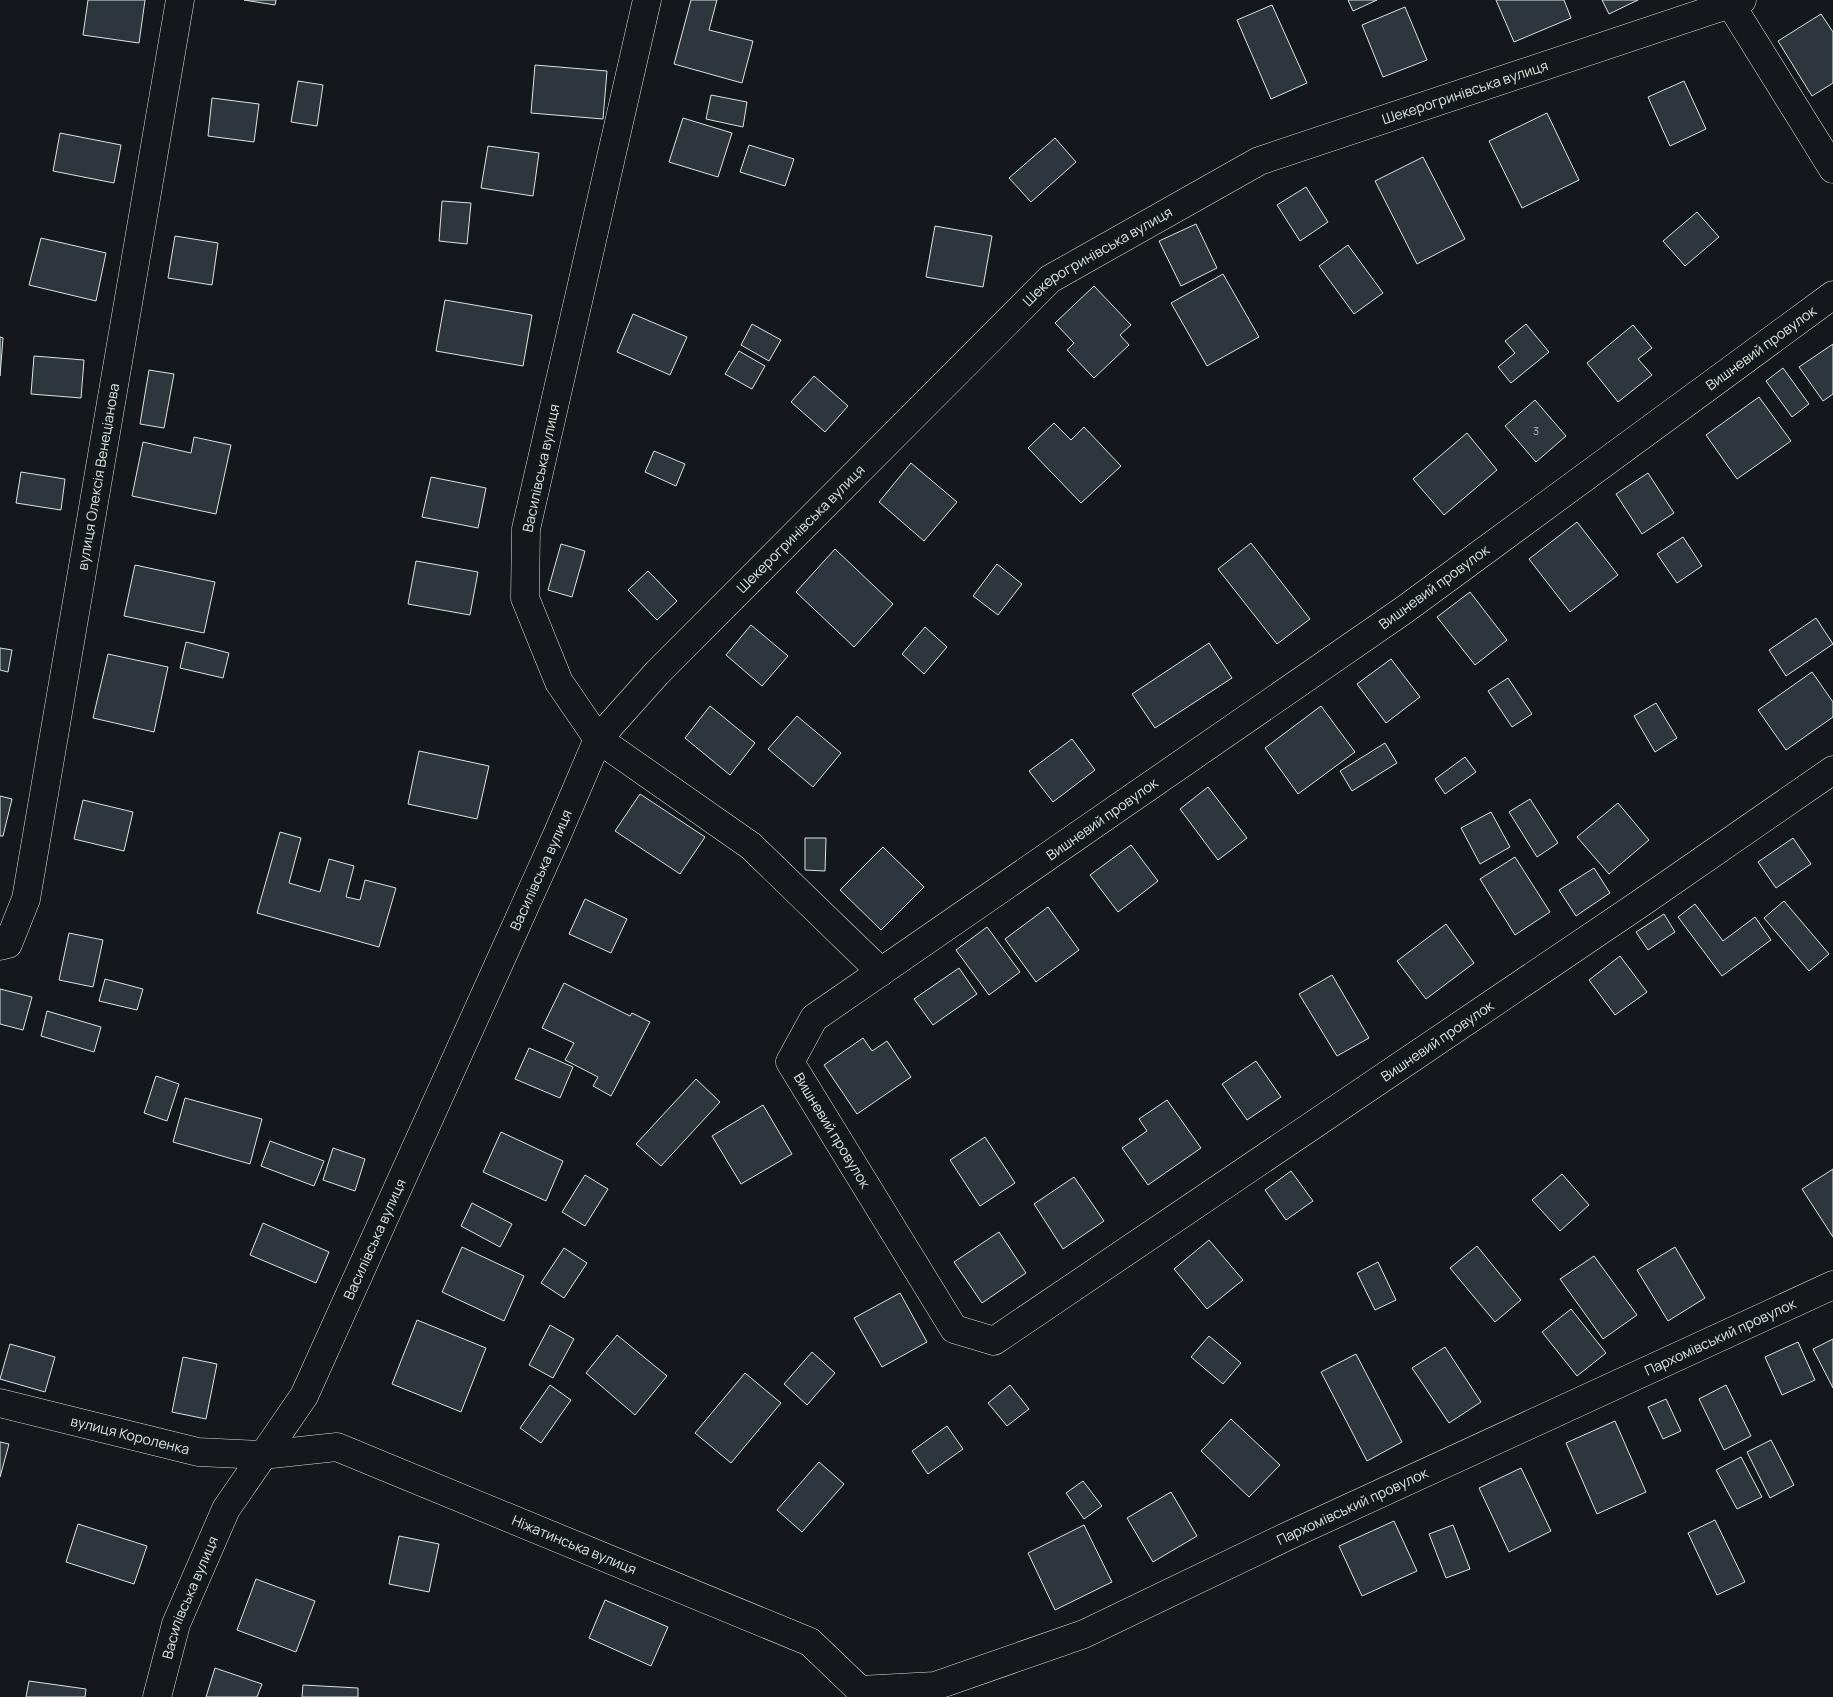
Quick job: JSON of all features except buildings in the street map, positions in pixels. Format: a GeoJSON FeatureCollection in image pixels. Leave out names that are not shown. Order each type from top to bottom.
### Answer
{"type":"FeatureCollection","features":[{"type":"Feature","properties":{"kind":"street","name":"вулиця Олексія Венеціанова"},"geometry":{"type":"LineString","coordinates":[[0,946],[8,944],[26,899],[180,0]]}},
{"type":"Feature","properties":{"kind":"street","name":"Василівська вулиця"},"geometry":{"type":"LineString","coordinates":[[158,1697],[176,1624],[226,1509],[304,1396],[557,835],[598,739],[559,682],[525,598],[526,530],[647,0]]}},
{"type":"Feature","properties":{"kind":"street","name":"Шекерогринівська вулиця"},"geometry":{"type":"LineString","coordinates":[[598,739],[657,673],[1050,279],[1260,161],[1734,1]]}},
{"type":"Feature","properties":{"kind":"street"},"geometry":{"type":"LineString","coordinates":[[1734,1],[1833,169]]}},
{"type":"Feature","properties":{"kind":"street","name":"Вишневий провулок"},"geometry":{"type":"LineString","coordinates":[[1833,295],[1404,610],[814,1018],[790,1062],[954,1330],[994,1341],[1641,903],[1833,770]]}},
{"type":"Feature","properties":{"kind":"street"},"geometry":{"type":"LineString","coordinates":[[598,739],[751,846],[881,972]]}},
{"type":"Feature","properties":{"kind":"street","name":"Пархомівський провулок"},"geometry":{"type":"LineString","coordinates":[[862,1693],[935,1686],[1084,1634],[1292,1534],[1833,1284]]}},
{"type":"Feature","properties":{"kind":"street","name":"вулиця Короленка"},"geometry":{"type":"LineString","coordinates":[[0,1402],[198,1452],[262,1455]]}},
{"type":"Feature","properties":{"kind":"street","name":"Ніжатинська вулиця"},"geometry":{"type":"LineString","coordinates":[[262,1455],[337,1447],[810,1642],[862,1693]]}}]}
